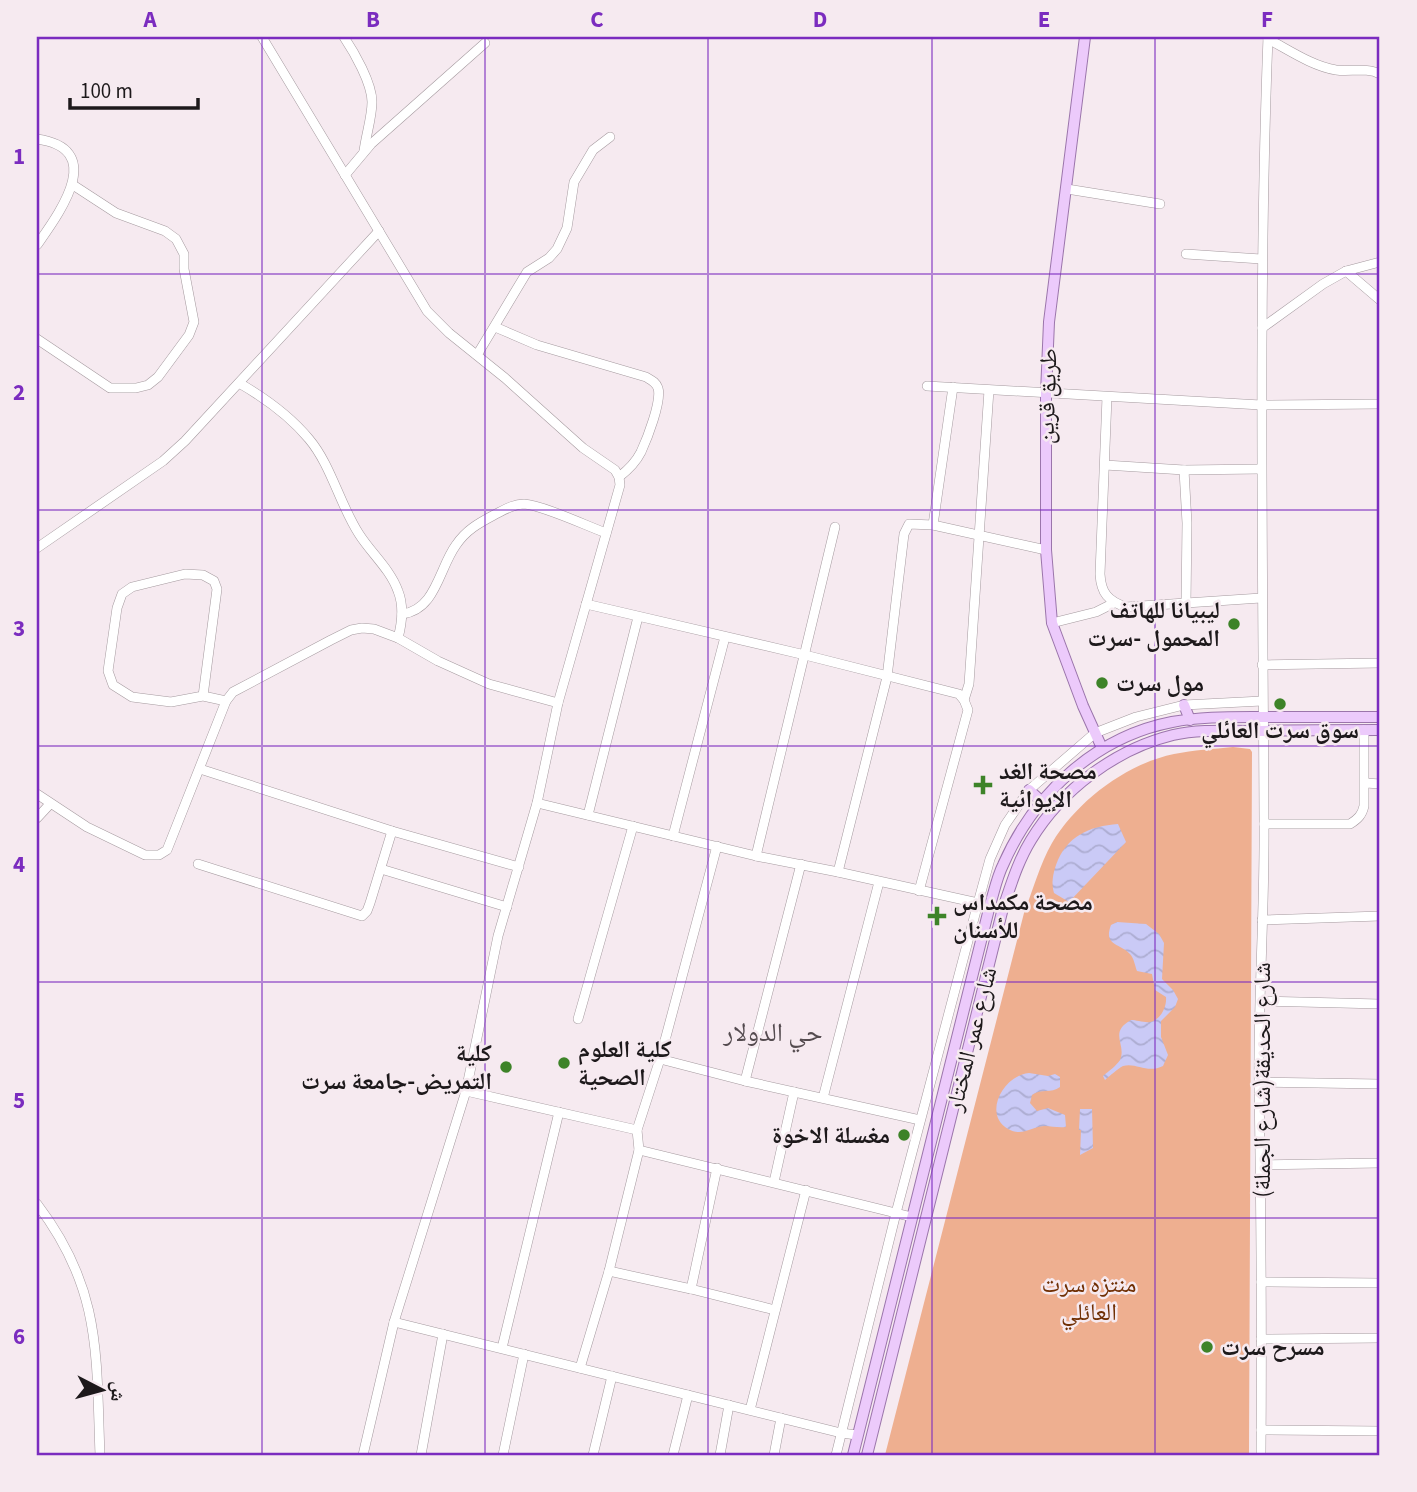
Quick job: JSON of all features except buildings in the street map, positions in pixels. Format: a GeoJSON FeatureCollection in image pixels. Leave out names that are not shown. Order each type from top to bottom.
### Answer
{"type":"FeatureCollection","features":[{"type":"Feature","properties":{"kind":"main road","name":"طريق قرين"},"geometry":{"type":"LineString","coordinates":[[1085,37],[1049,322],[1046,550],[1052,623],[1102,748]]}},
{"type":"Feature","properties":{"kind":"main road"},"geometry":{"type":"LineString","coordinates":[[1184,705],[1190,719]]}},
{"type":"Feature","properties":{"kind":"main road"},"geometry":{"type":"LineString","coordinates":[[852,1455],[980,939],[998,880],[1018,832],[1041,801],[1068,774],[1102,748],[1138,731],[1190,719],[1263,717],[1379,717],[1379,730]]}},
{"type":"Feature","properties":{"kind":"main road","name":"شارع عمر المختار"},"geometry":{"type":"LineString","coordinates":[[867,1455],[1003,908],[1031,840],[1052,810],[1078,784],[1109,763],[1144,745],[1173,735],[1205,731],[1379,730]]}},
{"type":"Feature","properties":{"kind":"main road"},"geometry":{"type":"LineString","coordinates":[[1029,790],[1041,801]]}},
{"type":"Feature","properties":{"kind":"street"},"geometry":{"type":"LineString","coordinates":[[262,37],[427,311],[583,448],[615,470],[620,477],[620,485],[558,703],[537,803],[498,936],[466,1091],[394,1322],[363,1455]]}},
{"type":"Feature","properties":{"kind":"street"},"geometry":{"type":"LineString","coordinates":[[344,37],[353,51],[371,95],[372,103],[363,152]]}},
{"type":"Feature","properties":{"kind":"street"},"geometry":{"type":"LineString","coordinates":[[1268,38],[1322,66],[1335,70],[1370,70],[1380,74]]}},
{"type":"Feature","properties":{"kind":"street","name":"شارع الحديقة(شارع الجملة)"},"geometry":{"type":"LineString","coordinates":[[1261,1455],[1262,1165],[1259,1082],[1264,824],[1261,259],[1268,38]]}},
{"type":"Feature","properties":{"kind":"street"},"geometry":{"type":"LineString","coordinates":[[345,175],[363,152],[485,43]]}},
{"type":"Feature","properties":{"kind":"street"},"geometry":{"type":"LineString","coordinates":[[477,355],[527,272],[549,258],[557,249],[567,228],[574,182],[593,150],[610,137]]}},
{"type":"Feature","properties":{"kind":"street"},"geometry":{"type":"LineString","coordinates":[[37,139],[51,142],[69,153],[74,166],[73,185],[37,245]]}},
{"type":"Feature","properties":{"kind":"street"},"geometry":{"type":"LineString","coordinates":[[37,339],[110,388],[136,388],[148,385],[158,377],[189,335],[194,322],[184,269],[184,254],[176,239],[165,231],[116,213],[73,185]]}},
{"type":"Feature","properties":{"kind":"street"},"geometry":{"type":"LineString","coordinates":[[1067,189],[1160,204]]}},
{"type":"Feature","properties":{"kind":"street"},"geometry":{"type":"LineString","coordinates":[[37,548],[163,461],[185,441],[379,231]]}},
{"type":"Feature","properties":{"kind":"street"},"geometry":{"type":"LineString","coordinates":[[1186,254],[1261,259]]}},
{"type":"Feature","properties":{"kind":"street"},"geometry":{"type":"LineString","coordinates":[[1262,328],[1323,284],[1346,271],[1380,262]]}},
{"type":"Feature","properties":{"kind":"street"},"geometry":{"type":"LineString","coordinates":[[1346,271],[1380,300]]}},
{"type":"Feature","properties":{"kind":"street"},"geometry":{"type":"LineString","coordinates":[[495,327],[537,345],[646,377],[655,383],[659,390],[656,408],[640,453],[620,477]]}},
{"type":"Feature","properties":{"kind":"street"},"geometry":{"type":"LineString","coordinates":[[239,383],[274,406],[311,441],[323,459],[358,533],[399,592],[402,614],[398,638]]}},
{"type":"Feature","properties":{"kind":"street"},"geometry":{"type":"LineString","coordinates":[[927,386],[1261,405],[1380,404]]}},
{"type":"Feature","properties":{"kind":"street"},"geometry":{"type":"LineString","coordinates":[[933,525],[953,387]]}},
{"type":"Feature","properties":{"kind":"street"},"geometry":{"type":"LineString","coordinates":[[964,700],[969,684],[989,390]]}},
{"type":"Feature","properties":{"kind":"street"},"geometry":{"type":"LineString","coordinates":[[1107,397],[1100,587],[1104,595],[1114,603],[1126,607],[1261,598]]}},
{"type":"Feature","properties":{"kind":"street"},"geometry":{"type":"LineString","coordinates":[[1105,465],[1184,470],[1261,469]]}},
{"type":"Feature","properties":{"kind":"street"},"geometry":{"type":"LineString","coordinates":[[1184,470],[1187,523],[1186,604]]}},
{"type":"Feature","properties":{"kind":"street"},"geometry":{"type":"LineString","coordinates":[[402,614],[412,613],[424,605],[455,546],[466,533],[475,525],[513,505],[530,505],[606,534]]}},
{"type":"Feature","properties":{"kind":"street"},"geometry":{"type":"LineString","coordinates":[[838,872],[887,677],[904,534],[909,524],[933,525],[1046,550]]}},
{"type":"Feature","properties":{"kind":"street"},"geometry":{"type":"LineString","coordinates":[[756,856],[835,527]]}},
{"type":"Feature","properties":{"kind":"street"},"geometry":{"type":"LineString","coordinates":[[203,696],[217,589],[214,581],[204,575],[185,574],[132,587],[121,594],[109,655],[108,671],[113,685],[132,697],[152,700],[171,702],[203,696],[226,701]]}},
{"type":"Feature","properties":{"kind":"street"},"geometry":{"type":"LineString","coordinates":[[1052,623],[1096,612],[1114,603]]}},
{"type":"Feature","properties":{"kind":"street"},"geometry":{"type":"LineString","coordinates":[[586,604],[959,694],[968,710],[919,891]]}},
{"type":"Feature","properties":{"kind":"street"},"geometry":{"type":"LineString","coordinates":[[588,815],[638,617]]}},
{"type":"Feature","properties":{"kind":"street"},"geometry":{"type":"LineString","coordinates":[[37,794],[87,827],[145,855],[159,855],[167,850],[226,701],[240,687],[351,630],[373,629],[398,638],[438,661],[489,684],[558,703]]}},
{"type":"Feature","properties":{"kind":"street"},"geometry":{"type":"LineString","coordinates":[[673,836],[725,637]]}},
{"type":"Feature","properties":{"kind":"street"},"geometry":{"type":"LineString","coordinates":[[1262,665],[1380,663]]}},
{"type":"Feature","properties":{"kind":"street"},"geometry":{"type":"LineString","coordinates":[[836,1455],[896,1213],[978,903],[990,859],[1005,825],[1029,790],[1095,733],[1136,717],[1184,705],[1262,701]]}},
{"type":"Feature","properties":{"kind":"street"},"geometry":{"type":"LineString","coordinates":[[1264,824],[1350,824],[1362,814],[1366,783],[1364,730]]}},
{"type":"Feature","properties":{"kind":"street"},"geometry":{"type":"LineString","coordinates":[[200,769],[392,831],[519,867]]}},
{"type":"Feature","properties":{"kind":"street"},"geometry":{"type":"LineString","coordinates":[[1366,783],[1380,783]]}},
{"type":"Feature","properties":{"kind":"street"},"geometry":{"type":"LineString","coordinates":[[537,803],[756,856],[978,903]]}},
{"type":"Feature","properties":{"kind":"street"},"geometry":{"type":"LineString","coordinates":[[37,818],[50,804]]}},
{"type":"Feature","properties":{"kind":"street"},"geometry":{"type":"LineString","coordinates":[[578,1019],[633,826]]}},
{"type":"Feature","properties":{"kind":"street"},"geometry":{"type":"LineString","coordinates":[[198,864],[362,916],[367,911],[392,831]]}},
{"type":"Feature","properties":{"kind":"street"},"geometry":{"type":"LineString","coordinates":[[580,1368],[609,1271],[639,1150],[637,1130],[660,1059],[717,846]]}},
{"type":"Feature","properties":{"kind":"street"},"geometry":{"type":"LineString","coordinates":[[745,1081],[801,864]]}},
{"type":"Feature","properties":{"kind":"street"},"geometry":{"type":"LineString","coordinates":[[381,869],[507,907]]}},
{"type":"Feature","properties":{"kind":"street"},"geometry":{"type":"LineString","coordinates":[[823,1098],[879,882]]}},
{"type":"Feature","properties":{"kind":"street"},"geometry":{"type":"LineString","coordinates":[[1262,920],[1380,916]]}},
{"type":"Feature","properties":{"kind":"street"},"geometry":{"type":"LineString","coordinates":[[1261,1001],[1380,1004]]}},
{"type":"Feature","properties":{"kind":"street"},"geometry":{"type":"LineString","coordinates":[[660,1059],[920,1120]]}},
{"type":"Feature","properties":{"kind":"street"},"geometry":{"type":"LineString","coordinates":[[1259,1082],[1380,1084]]}},
{"type":"Feature","properties":{"kind":"street"},"geometry":{"type":"LineString","coordinates":[[466,1091],[637,1130]]}},
{"type":"Feature","properties":{"kind":"street"},"geometry":{"type":"LineString","coordinates":[[774,1182],[794,1092]]}},
{"type":"Feature","properties":{"kind":"street"},"geometry":{"type":"LineString","coordinates":[[502,1348],[559,1112]]}},
{"type":"Feature","properties":{"kind":"street"},"geometry":{"type":"LineString","coordinates":[[639,1150],[912,1217]]}},
{"type":"Feature","properties":{"kind":"street"},"geometry":{"type":"LineString","coordinates":[[1262,1165],[1380,1163]]}},
{"type":"Feature","properties":{"kind":"street"},"geometry":{"type":"LineString","coordinates":[[691,1289],[717,1168]]}},
{"type":"Feature","properties":{"kind":"street"},"geometry":{"type":"LineString","coordinates":[[750,1410],[806,1190]]}},
{"type":"Feature","properties":{"kind":"street"},"geometry":{"type":"LineString","coordinates":[[37,1204],[74,1263],[92,1317],[96,1346],[100,1455]]}},
{"type":"Feature","properties":{"kind":"street"},"geometry":{"type":"LineString","coordinates":[[609,1271],[775,1310]]}},
{"type":"Feature","properties":{"kind":"street"},"geometry":{"type":"LineString","coordinates":[[1262,1282],[1380,1283]]}},
{"type":"Feature","properties":{"kind":"street"},"geometry":{"type":"LineString","coordinates":[[394,1322],[858,1435]]}},
{"type":"Feature","properties":{"kind":"street"},"geometry":{"type":"LineString","coordinates":[[421,1455],[443,1334]]}},
{"type":"Feature","properties":{"kind":"street"},"geometry":{"type":"LineString","coordinates":[[1261,1339],[1380,1338]]}},
{"type":"Feature","properties":{"kind":"street"},"geometry":{"type":"LineString","coordinates":[[503,1455],[524,1354]]}},
{"type":"Feature","properties":{"kind":"street"},"geometry":{"type":"LineString","coordinates":[[593,1455],[612,1376]]}},
{"type":"Feature","properties":{"kind":"street"},"geometry":{"type":"LineString","coordinates":[[673,1455],[688,1395]]}},
{"type":"Feature","properties":{"kind":"street"},"geometry":{"type":"LineString","coordinates":[[720,1455],[729,1405]]}},
{"type":"Feature","properties":{"kind":"street"},"geometry":{"type":"LineString","coordinates":[[774,1455],[781,1418]]}},
{"type":"Feature","properties":{"kind":"street"},"geometry":{"type":"LineString","coordinates":[[1261,1430],[1380,1431]]}},
{"type":"Feature","properties":{"kind":"green space","name":"منتزه سرت العائلي"},"geometry":{"type":"Polygon","coordinates":[[[1233,747],[1250,749],[1252,752],[1249,1455],[885,1455],[1024,913],[1048,851],[1075,813],[1104,786],[1121,775],[1138,766],[1174,754],[1233,747]]]}},
{"type":"Feature","properties":{"kind":"water"},"geometry":{"type":"Polygon","coordinates":[[[1118,824],[1126,842],[1069,902],[1054,893],[1054,872],[1066,847],[1080,834],[1089,830],[1118,824]]]}},
{"type":"Feature","properties":{"kind":"water"},"geometry":{"type":"Polygon","coordinates":[[[1117,922],[1146,924],[1159,934],[1164,943],[1162,979],[1178,999],[1175,1007],[1161,1021],[1161,1037],[1168,1055],[1163,1066],[1152,1069],[1123,1066],[1105,1080],[1103,1076],[1120,1060],[1122,1054],[1119,1034],[1124,1025],[1131,1020],[1154,1021],[1162,1012],[1166,1001],[1166,997],[1155,990],[1152,974],[1137,971],[1130,954],[1111,941],[1111,925],[1117,922]]]}},
{"type":"Feature","properties":{"kind":"water"},"geometry":{"type":"Polygon","coordinates":[[[1029,1073],[1048,1076],[1055,1074],[1060,1077],[1060,1087],[1035,1093],[1030,1103],[1037,1111],[1048,1108],[1065,1115],[1066,1127],[1044,1126],[1018,1132],[1001,1123],[997,1106],[1004,1088],[1019,1076],[1029,1073]]]}},
{"type":"Feature","properties":{"kind":"water"},"geometry":{"type":"Polygon","coordinates":[[[1080,1109],[1092,1109],[1093,1148],[1080,1155],[1079,1130],[1080,1109]]]}},
{"type":"Feature","properties":{"kind":"place","name":"ليبيانا للهاتف المحمول -سرت"},"geometry":{"type":"Point","coordinates":[1234,624]}},
{"type":"Feature","properties":{"kind":"place","name":"مول سرت"},"geometry":{"type":"Point","coordinates":[1102,683]}},
{"type":"Feature","properties":{"kind":"place","name":"سوق سرت العائلي"},"geometry":{"type":"Point","coordinates":[1280,704]}},
{"type":"Feature","properties":{"kind":"place","name":"مصحة الغد الإيوائية"},"geometry":{"type":"Point","coordinates":[983,785]}},
{"type":"Feature","properties":{"kind":"place","name":"مصحة مكمداس للأسنان"},"geometry":{"type":"Point","coordinates":[937,916]}},
{"type":"Feature","properties":{"kind":"place","name":"كلية العلوم الصحية"},"geometry":{"type":"Point","coordinates":[564,1063]}},
{"type":"Feature","properties":{"kind":"place","name":"كلية التمريض-جامعة سرت"},"geometry":{"type":"Point","coordinates":[506,1067]}},
{"type":"Feature","properties":{"kind":"place","name":"مغسلة الاخوة"},"geometry":{"type":"Point","coordinates":[904,1135]}},
{"type":"Feature","properties":{"kind":"place","name":"مسرح سرت"},"geometry":{"type":"Point","coordinates":[1207,1347]}},
{"type":"Feature","properties":{"kind":"district","name":"حي الدولار"},"geometry":{"type":"Point","coordinates":[773,1032]}}]}
